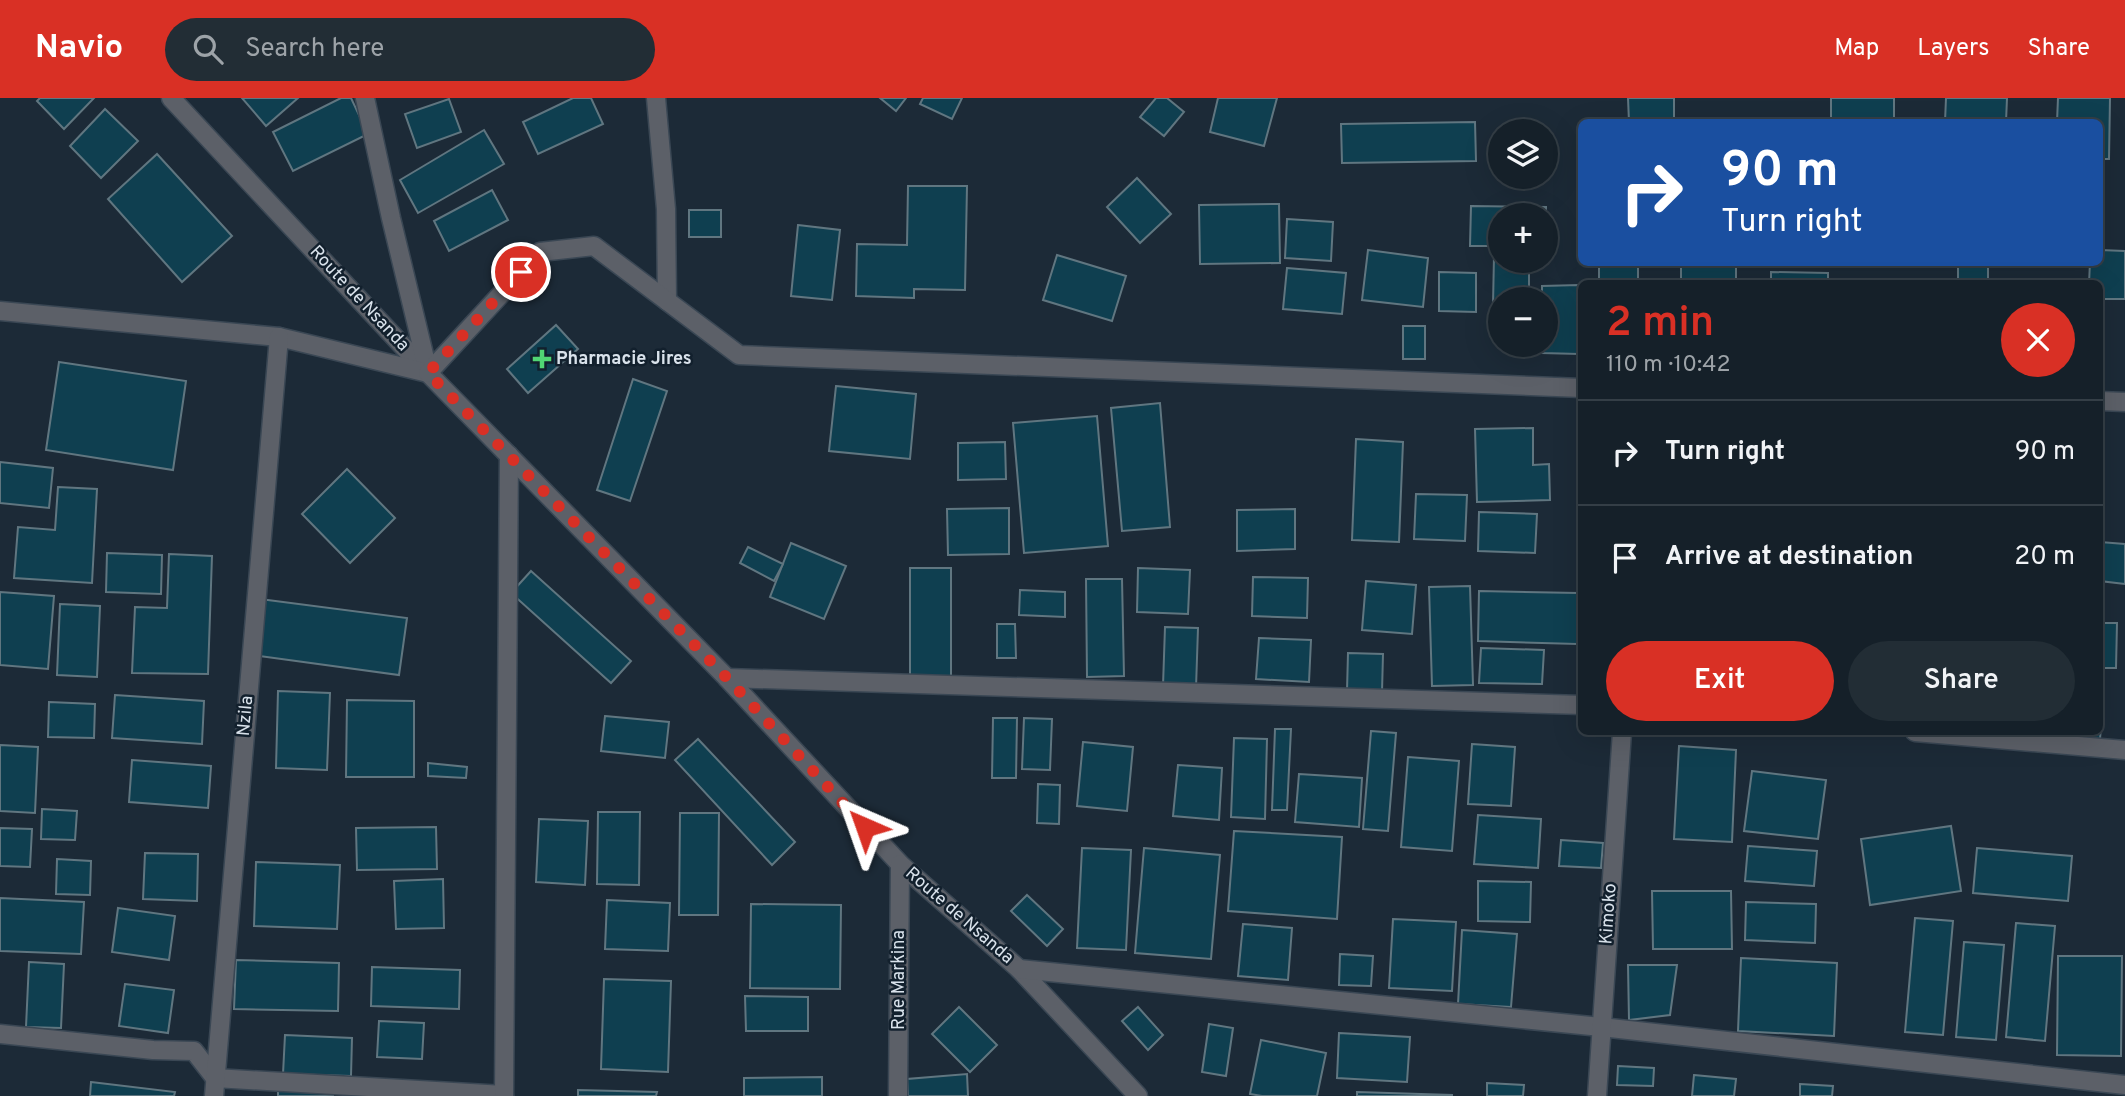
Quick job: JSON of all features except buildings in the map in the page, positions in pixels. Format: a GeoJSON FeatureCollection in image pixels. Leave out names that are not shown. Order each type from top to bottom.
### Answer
{"type":"FeatureCollection","features":[{"type":"Feature","properties":{"kind":"street","name":"Route de Nsanda"},"geometry":{"type":"LineString","coordinates":[[171,98],[428,373],[727,678],[900,864],[1018,969],[1139,1096]]}},
{"type":"Feature","properties":{"kind":"street"},"geometry":{"type":"LineString","coordinates":[[365,98],[428,373]]}},
{"type":"Feature","properties":{"kind":"street"},"geometry":{"type":"LineString","coordinates":[[656,98],[666,209],[667,300]]}},
{"type":"Feature","properties":{"kind":"street"},"geometry":{"type":"LineString","coordinates":[[428,373],[540,252],[594,246],[739,355],[1578,388]]}},
{"type":"Feature","properties":{"kind":"street"},"geometry":{"type":"LineString","coordinates":[[0,311],[279,337],[428,373]]}},
{"type":"Feature","properties":{"kind":"street","name":"Nzila"},"geometry":{"type":"LineString","coordinates":[[214,1096],[279,337]]}},
{"type":"Feature","properties":{"kind":"street"},"geometry":{"type":"LineString","coordinates":[[2103,401],[2125,401]]}},
{"type":"Feature","properties":{"kind":"street"},"geometry":{"type":"LineString","coordinates":[[0,1034],[153,1050],[194,1051],[215,1077],[504,1095],[509,455]]}},
{"type":"Feature","properties":{"kind":"street"},"geometry":{"type":"LineString","coordinates":[[727,678],[1578,705]]}},
{"type":"Feature","properties":{"kind":"street","name":"Kimoko"},"geometry":{"type":"LineString","coordinates":[[1597,1096],[1622,735]]}},
{"type":"Feature","properties":{"kind":"street"},"geometry":{"type":"LineString","coordinates":[[1950,735],[2125,750]]}},
{"type":"Feature","properties":{"kind":"street","name":"Rue Markina"},"geometry":{"type":"LineString","coordinates":[[898,1096],[900,864]]}},
{"type":"Feature","properties":{"kind":"street"},"geometry":{"type":"LineString","coordinates":[[1018,969],[1601,1027],[2125,1085]]}},
{"type":"Feature","properties":{"kind":"place","name":"Pharmacie Jires"},"geometry":{"type":"Point","coordinates":[542,359]}},
{"type":"Feature","properties":{"kind":"route"},"geometry":{"type":"LineString","coordinates":[[521,272],[428,373],[727,678],[865,827]]}}]}
